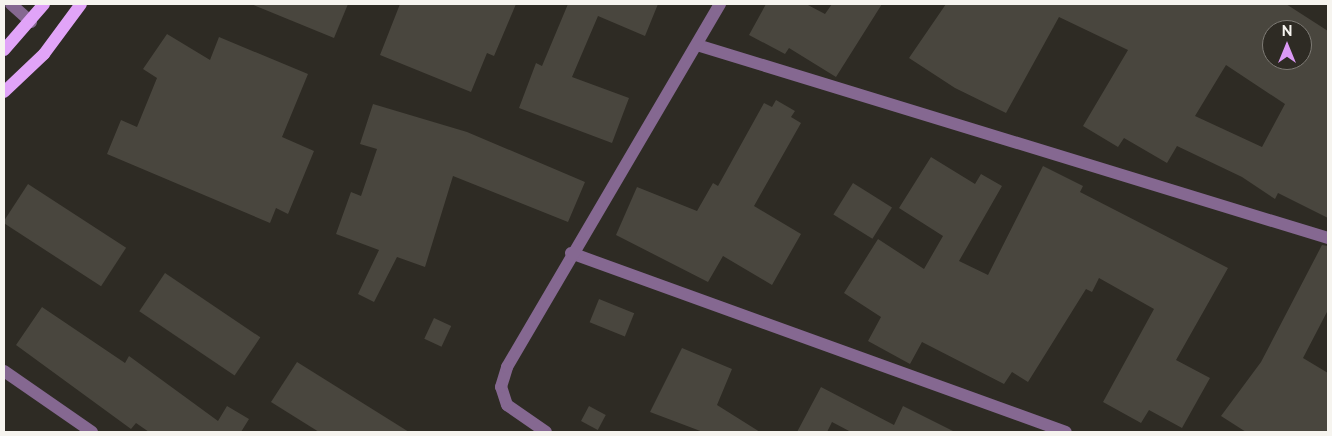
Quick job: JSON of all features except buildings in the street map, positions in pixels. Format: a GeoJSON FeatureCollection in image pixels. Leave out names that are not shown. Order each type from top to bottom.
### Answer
{"type":"FeatureCollection","features":[{"type":"Feature","properties":{"kind":"main road"},"geometry":{"type":"LineString","coordinates":[[4,50],[31,22],[44,4]]}},
{"type":"Feature","properties":{"kind":"main road"},"geometry":{"type":"LineString","coordinates":[[4,92],[44,54],[81,4]]}},
{"type":"Feature","properties":{"kind":"street"},"geometry":{"type":"LineString","coordinates":[[11,4],[31,22]]}},
{"type":"Feature","properties":{"kind":"street"},"geometry":{"type":"LineString","coordinates":[[546,432],[507,405],[502,387],[507,367],[571,253],[720,4]]}},
{"type":"Feature","properties":{"kind":"street"},"geometry":{"type":"LineString","coordinates":[[697,45],[1328,238]]}},
{"type":"Feature","properties":{"kind":"street"},"geometry":{"type":"LineString","coordinates":[[571,253],[1066,432]]}},
{"type":"Feature","properties":{"kind":"street"},"geometry":{"type":"LineString","coordinates":[[4,371],[92,432]]}}]}
